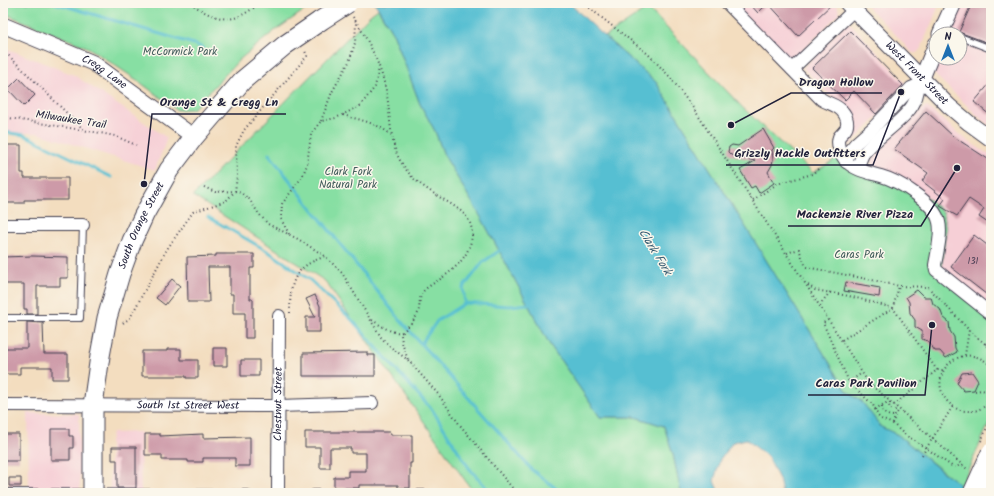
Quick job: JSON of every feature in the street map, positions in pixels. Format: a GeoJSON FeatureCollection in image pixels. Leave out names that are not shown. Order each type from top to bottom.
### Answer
{"type":"FeatureCollection","features":[{"type":"Feature","properties":{"kind":"main road","name":"South Orange Street"},"geometry":{"type":"LineString","coordinates":[[93,492],[93,405],[100,356],[107,318],[132,241],[144,215],[169,170],[194,137],[242,81],[285,45],[320,21],[350,10]]}},
{"type":"Feature","properties":{"kind":"main road"},"geometry":{"type":"LineString","coordinates":[[973,493],[991,453]]}},
{"type":"Feature","properties":{"kind":"street"},"geometry":{"type":"LineString","coordinates":[[727,3],[821,98],[829,104],[836,106],[843,112],[847,127],[839,138],[838,143],[846,162],[857,168],[896,181],[911,191],[931,208],[937,216],[940,228],[935,265],[936,270],[991,314]]}},
{"type":"Feature","properties":{"kind":"street"},"geometry":{"type":"LineString","coordinates":[[945,26],[954,3]]}},
{"type":"Feature","properties":{"kind":"street"},"geometry":{"type":"LineString","coordinates":[[792,69],[851,7]]}},
{"type":"Feature","properties":{"kind":"street","name":"West Front Street"},"geometry":{"type":"LineString","coordinates":[[851,7],[920,82],[969,123],[991,139]]}},
{"type":"Feature","properties":{"kind":"street","name":"Cregg Lane"},"geometry":{"type":"LineString","coordinates":[[3,25],[93,63],[194,137]]}},
{"type":"Feature","properties":{"kind":"street"},"geometry":{"type":"LineString","coordinates":[[857,168],[863,155],[910,110],[918,95],[920,82],[928,64]]}},
{"type":"Feature","properties":{"kind":"street"},"geometry":{"type":"LineString","coordinates":[[846,162],[850,150],[856,143],[911,88],[920,82]]}},
{"type":"Feature","properties":{"kind":"street"},"geometry":{"type":"LineString","coordinates":[[3,225],[83,225]]}},
{"type":"Feature","properties":{"kind":"street","name":"Chestnut Street"},"geometry":{"type":"LineString","coordinates":[[278,493],[279,406],[285,318]]}},
{"type":"Feature","properties":{"kind":"street","name":"South 1st Street West"},"geometry":{"type":"LineString","coordinates":[[3,405],[279,406],[372,403]]}},
{"type":"Feature","properties":{"kind":"lane"},"geometry":{"type":"LineString","coordinates":[[968,41],[991,49]]}},
{"type":"Feature","properties":{"kind":"lane"},"geometry":{"type":"LineString","coordinates":[[3,318],[80,318],[83,225]]}},
{"type":"Feature","properties":{"kind":"lane"},"geometry":{"type":"LineString","coordinates":[[3,492],[247,493]]}},
{"type":"Feature","properties":{"kind":"lane"},"geometry":{"type":"LineString","coordinates":[[314,493],[449,493]]}},
{"type":"Feature","properties":{"kind":"path"},"geometry":{"type":"LineString","coordinates":[[191,3],[205,13],[218,17],[234,18],[261,3]]}},
{"type":"Feature","properties":{"kind":"path"},"geometry":{"type":"LineString","coordinates":[[583,3],[648,54],[670,77],[696,112],[868,382],[966,469]]}},
{"type":"Feature","properties":{"kind":"path"},"geometry":{"type":"LineString","coordinates":[[350,10],[379,67],[385,86],[392,136],[400,160],[413,178],[433,193],[453,205],[466,216],[471,229],[470,242],[464,259],[448,274],[422,293],[420,306],[414,320],[401,335],[408,360]]}},
{"type":"Feature","properties":{"kind":"path"},"geometry":{"type":"LineString","coordinates":[[290,234],[281,219],[282,204],[302,177],[307,165],[311,134],[321,121],[332,92],[349,62],[355,43],[356,23]]}},
{"type":"Feature","properties":{"kind":"path"},"geometry":{"type":"LineString","coordinates":[[3,50],[85,131]]}},
{"type":"Feature","properties":{"kind":"path"},"geometry":{"type":"LineString","coordinates":[[123,324],[130,318],[167,249],[193,212],[226,201],[235,191],[237,177],[236,146],[244,130],[307,56],[305,51]]}},
{"type":"Feature","properties":{"kind":"path"},"geometry":{"type":"LineString","coordinates":[[321,121],[336,118],[360,106],[375,87],[379,67]]}},
{"type":"Feature","properties":{"kind":"path"},"geometry":{"type":"LineString","coordinates":[[342,115],[367,121],[384,129],[392,136]]}},
{"type":"Feature","properties":{"kind":"path","name":"Milwaukee Trail"},"geometry":{"type":"LineString","coordinates":[[3,117],[115,136],[136,145]]}},
{"type":"Feature","properties":{"kind":"path"},"geometry":{"type":"LineString","coordinates":[[753,200],[777,184],[812,174],[818,169]]}},
{"type":"Feature","properties":{"kind":"path"},"geometry":{"type":"LineString","coordinates":[[204,187],[216,192],[235,191],[241,193],[249,199],[258,214],[268,224],[290,234],[325,256],[342,273],[381,337],[389,346],[408,360],[438,394],[460,425],[509,484],[519,493]]}},
{"type":"Feature","properties":{"kind":"path"},"geometry":{"type":"LineString","coordinates":[[786,253],[799,248],[806,267],[898,286],[928,287],[969,330],[991,349]]}},
{"type":"Feature","properties":{"kind":"path"},"geometry":{"type":"LineString","coordinates":[[285,318],[290,292],[296,276],[308,263],[325,256]]}},
{"type":"Feature","properties":{"kind":"path"},"geometry":{"type":"LineString","coordinates":[[806,284],[815,290],[830,292],[893,308],[937,370]]}},
{"type":"Feature","properties":{"kind":"path"},"geometry":{"type":"LineString","coordinates":[[842,340],[893,308],[898,286]]}},
{"type":"Feature","properties":{"kind":"path"},"geometry":{"type":"LineString","coordinates":[[821,307],[822,302],[830,292]]}},
{"type":"Feature","properties":{"kind":"path"},"geometry":{"type":"LineString","coordinates":[[371,319],[390,332],[403,332]]}},
{"type":"Feature","properties":{"kind":"path"},"geometry":{"type":"LineString","coordinates":[[829,320],[823,323],[849,382],[873,405],[881,419],[893,424],[904,434],[953,467],[957,467],[961,464]]}},
{"type":"Feature","properties":{"kind":"path"},"geometry":{"type":"LineString","coordinates":[[965,355],[969,330]]}},
{"type":"Feature","properties":{"kind":"path"},"geometry":{"type":"LineString","coordinates":[[985,344],[991,340]]}},
{"type":"Feature","properties":{"kind":"path"},"geometry":{"type":"LineString","coordinates":[[991,366],[981,358],[965,355],[952,361],[944,370],[941,386],[945,398],[953,406],[964,411],[971,411],[984,407],[991,400]]}},
{"type":"Feature","properties":{"kind":"path"},"geometry":{"type":"LineString","coordinates":[[894,405],[937,370],[944,370]]}},
{"type":"Feature","properties":{"kind":"path"},"geometry":{"type":"LineString","coordinates":[[849,382],[862,373]]}},
{"type":"Feature","properties":{"kind":"path"},"geometry":{"type":"LineString","coordinates":[[975,391],[982,390],[991,393]]}},
{"type":"Feature","properties":{"kind":"path"},"geometry":{"type":"LineString","coordinates":[[875,409],[889,401]]}},
{"type":"Feature","properties":{"kind":"path"},"geometry":{"type":"LineString","coordinates":[[889,401],[890,409],[898,409]]}},
{"type":"Feature","properties":{"kind":"path"},"geometry":{"type":"LineString","coordinates":[[882,406],[885,413],[890,416],[895,416]]}},
{"type":"Feature","properties":{"kind":"path"},"geometry":{"type":"LineString","coordinates":[[922,455],[953,406]]}},
{"type":"Feature","properties":{"kind":"path"},"geometry":{"type":"LineString","coordinates":[[893,424],[898,409]]}},
{"type":"Feature","properties":{"kind":"shaded area"},"geometry":{"type":"Polygon","coordinates":[[[731,3],[835,3],[838,7],[839,14],[794,59],[789,59],[731,3]]]}},
{"type":"Feature","properties":{"kind":"shaded area"},"geometry":{"type":"Polygon","coordinates":[[[864,3],[940,3],[930,26],[928,26],[928,31],[921,48],[917,53],[913,53],[908,49],[864,3]]]}},
{"type":"Feature","properties":{"kind":"shaded area"},"geometry":{"type":"Polygon","coordinates":[[[962,3],[991,3],[991,126],[983,121],[933,73],[935,66],[968,66],[968,26],[952,26],[962,3]]]}},
{"type":"Feature","properties":{"kind":"shaded area"},"geometry":{"type":"Polygon","coordinates":[[[848,23],[852,25],[908,86],[850,145],[850,116],[803,68],[845,24],[848,23]]]}},
{"type":"Feature","properties":{"kind":"shaded area"},"geometry":{"type":"Polygon","coordinates":[[[3,47],[74,75],[167,138],[155,170],[37,133],[3,133],[3,47]]]}},
{"type":"Feature","properties":{"kind":"shaded area"},"geometry":{"type":"Polygon","coordinates":[[[926,106],[968,141],[991,156],[991,314],[941,267],[941,263],[881,171],[873,167],[871,160],[873,153],[885,140],[926,106]]]}},
{"type":"Feature","properties":{"kind":"shaded area"},"geometry":{"type":"Polygon","coordinates":[[[28,413],[79,414],[80,493],[29,492],[28,413]]]}},
{"type":"Feature","properties":{"kind":"shaded area"},"geometry":{"type":"Polygon","coordinates":[[[140,432],[141,492],[110,493],[110,441],[112,433],[140,432]]]}},
{"type":"Feature","properties":{"kind":"green space","name":"McCormick Park"},"geometry":{"type":"Polygon","coordinates":[[[3,3],[315,3],[273,32],[239,60],[193,109],[177,110],[137,80],[89,48],[3,13],[3,3]]]}},
{"type":"Feature","properties":{"kind":"green space","name":"Caras Park"},"geometry":{"type":"Polygon","coordinates":[[[648,8],[742,107],[813,173],[842,155],[924,195],[943,212],[946,230],[941,267],[991,314],[991,419],[961,486],[898,435],[881,427],[863,403],[847,391],[656,82],[605,37],[648,8]]]}},
{"type":"Feature","properties":{"kind":"green space","name":"Clark Fork Natural Park"},"geometry":{"type":"Polygon","coordinates":[[[378,9],[394,35],[420,104],[435,131],[444,155],[482,219],[550,345],[600,417],[635,417],[664,426],[673,454],[681,493],[474,493],[325,281],[193,196],[370,15],[378,9]]]}},
{"type":"Feature","properties":{"kind":"water","name":"Clark Fork"},"geometry":{"type":"Polygon","coordinates":[[[375,3],[569,3],[656,82],[847,391],[863,403],[881,427],[898,435],[956,481],[968,493],[782,493],[779,479],[768,457],[746,439],[733,442],[720,459],[714,481],[719,493],[681,493],[673,454],[664,426],[635,417],[600,417],[550,345],[482,219],[444,155],[435,131],[420,104],[394,35],[375,3]]]}},
{"type":"Feature","properties":{"kind":"building"},"geometry":{"type":"Polygon","coordinates":[[[749,3],[768,3],[758,13],[749,3]]]}},
{"type":"Feature","properties":{"kind":"building"},"geometry":{"type":"Polygon","coordinates":[[[768,3],[833,3],[798,36],[768,3]]]}},
{"type":"Feature","properties":{"kind":"building"},"geometry":{"type":"Polygon","coordinates":[[[972,3],[991,3],[991,44],[968,35],[968,26],[962,26],[972,3]]]}},
{"type":"Feature","properties":{"kind":"building"},"geometry":{"type":"Polygon","coordinates":[[[850,31],[903,85],[876,114],[854,91],[845,100],[812,68],[850,31]]]}},
{"type":"Feature","properties":{"kind":"building"},"geometry":{"type":"Polygon","coordinates":[[[19,78],[35,95],[24,106],[8,89],[19,78]]]}},
{"type":"Feature","properties":{"kind":"building"},"geometry":{"type":"Polygon","coordinates":[[[991,82],[991,116],[974,102],[991,82]]]}},
{"type":"Feature","properties":{"kind":"building"},"geometry":{"type":"Polygon","coordinates":[[[926,111],[954,137],[991,161],[991,225],[979,217],[984,209],[969,199],[957,216],[940,206],[945,199],[922,181],[928,173],[894,149],[926,111]]]}},
{"type":"Feature","properties":{"kind":"building"},"geometry":{"type":"Polygon","coordinates":[[[763,129],[774,148],[772,150],[772,165],[768,172],[774,183],[759,193],[755,186],[751,188],[740,170],[755,161],[731,155],[728,152],[729,147],[732,145],[738,146],[763,129]]]}},
{"type":"Feature","properties":{"kind":"building"},"geometry":{"type":"Polygon","coordinates":[[[3,145],[21,145],[21,173],[24,173],[24,178],[68,178],[68,200],[24,200],[24,203],[7,203],[7,159],[3,159],[3,145]]]}},
{"type":"Feature","properties":{"kind":"building"},"geometry":{"type":"Polygon","coordinates":[[[974,235],[991,248],[991,298],[951,267],[974,235]]]}},
{"type":"Feature","properties":{"kind":"building"},"geometry":{"type":"Polygon","coordinates":[[[216,254],[254,254],[254,268],[250,268],[250,299],[253,299],[253,338],[245,338],[245,313],[233,313],[233,294],[230,294],[230,267],[208,267],[209,302],[188,302],[187,257],[216,256],[216,254]]]}},
{"type":"Feature","properties":{"kind":"building"},"geometry":{"type":"Polygon","coordinates":[[[3,257],[68,257],[68,278],[60,278],[60,286],[37,286],[37,314],[27,314],[27,309],[24,309],[24,284],[3,284],[3,257]]]}},
{"type":"Feature","properties":{"kind":"building"},"geometry":{"type":"Polygon","coordinates":[[[172,279],[180,286],[165,305],[156,298],[172,279]]]}},
{"type":"Feature","properties":{"kind":"building"},"geometry":{"type":"Polygon","coordinates":[[[846,282],[880,288],[879,297],[844,291],[846,282]]]}},
{"type":"Feature","properties":{"kind":"building"},"geometry":{"type":"Polygon","coordinates":[[[917,290],[924,297],[931,297],[933,304],[940,309],[943,317],[949,322],[950,331],[954,337],[957,352],[946,358],[940,351],[935,351],[928,341],[922,339],[922,331],[915,327],[915,320],[910,313],[909,302],[906,297],[917,290]]]}},
{"type":"Feature","properties":{"kind":"building"},"geometry":{"type":"Polygon","coordinates":[[[315,295],[320,306],[320,332],[306,332],[306,317],[315,317],[306,299],[315,295]]]}},
{"type":"Feature","properties":{"kind":"building"},"geometry":{"type":"Polygon","coordinates":[[[27,322],[43,323],[44,354],[68,354],[68,379],[52,379],[52,367],[20,367],[20,374],[5,374],[5,348],[27,348],[27,322]]]}},
{"type":"Feature","properties":{"kind":"building"},"geometry":{"type":"Polygon","coordinates":[[[213,348],[227,348],[227,366],[213,366],[213,348]]]}},
{"type":"Feature","properties":{"kind":"building"},"geometry":{"type":"Polygon","coordinates":[[[167,349],[181,349],[181,360],[198,360],[198,378],[186,378],[186,376],[142,376],[142,351],[167,351],[167,349]]]}},
{"type":"Feature","properties":{"kind":"building"},"geometry":{"type":"Polygon","coordinates":[[[367,352],[367,355],[375,355],[375,376],[303,376],[303,353],[367,352]]]}},
{"type":"Feature","properties":{"kind":"building"},"geometry":{"type":"Polygon","coordinates":[[[241,360],[259,360],[259,376],[241,376],[241,360]]]}},
{"type":"Feature","properties":{"kind":"building"},"geometry":{"type":"Polygon","coordinates":[[[972,372],[978,381],[974,390],[964,391],[957,383],[962,373],[972,372]]]}},
{"type":"Feature","properties":{"kind":"building"},"geometry":{"type":"Polygon","coordinates":[[[51,429],[69,429],[69,436],[73,436],[73,448],[70,448],[70,460],[51,460],[51,429]]]}},
{"type":"Feature","properties":{"kind":"building"},"geometry":{"type":"Polygon","coordinates":[[[305,432],[390,432],[390,435],[412,435],[410,488],[398,488],[398,485],[359,485],[359,488],[334,488],[334,477],[348,477],[348,471],[366,471],[366,453],[351,453],[351,448],[330,448],[330,468],[320,468],[320,447],[305,447],[305,432]]]}},
{"type":"Feature","properties":{"kind":"building"},"geometry":{"type":"Polygon","coordinates":[[[4,434],[19,434],[19,461],[4,461],[4,434]]]}},
{"type":"Feature","properties":{"kind":"building"},"geometry":{"type":"Polygon","coordinates":[[[145,434],[160,434],[160,436],[203,434],[203,438],[250,437],[250,466],[235,466],[235,458],[203,458],[203,462],[188,462],[188,460],[162,460],[162,455],[145,455],[145,434]]]}},
{"type":"Feature","properties":{"kind":"building"},"geometry":{"type":"Polygon","coordinates":[[[112,447],[136,447],[136,488],[117,488],[117,460],[112,460],[112,447]]]}},
{"type":"Feature","properties":{"kind":"building"},"geometry":{"type":"Polygon","coordinates":[[[9,478],[21,478],[21,486],[9,486],[9,478]]]}},
{"type":"Feature","properties":{"kind":"waterway"},"geometry":{"type":"LineString","coordinates":[[55,3],[194,44],[203,48]]}},
{"type":"Feature","properties":{"kind":"waterway"},"geometry":{"type":"LineString","coordinates":[[3,132],[24,135],[111,177]]}},
{"type":"Feature","properties":{"kind":"waterway"},"geometry":{"type":"LineString","coordinates":[[269,154],[400,320],[532,470],[562,493]]}},
{"type":"Feature","properties":{"kind":"waterway"},"geometry":{"type":"LineString","coordinates":[[208,217],[269,252],[310,280],[352,320],[433,411],[469,468],[491,493]]}},
{"type":"Feature","properties":{"kind":"waterway"},"geometry":{"type":"LineString","coordinates":[[465,303],[463,288],[483,262],[499,251]]}},
{"type":"Feature","properties":{"kind":"waterway"},"geometry":{"type":"LineString","coordinates":[[421,344],[437,321],[465,303],[510,306],[528,304]]}},
{"type":"Feature","properties":{"kind":"place","name":"Grizzly Hackle Outfitters"},"geometry":{"type":"Point","coordinates":[901,92]}},
{"type":"Feature","properties":{"kind":"place","name":"Dragon Hollow"},"geometry":{"type":"Point","coordinates":[731,125]}},
{"type":"Feature","properties":{"kind":"place","name":"Mackenzie River Pizza"},"geometry":{"type":"Point","coordinates":[957,168]}},
{"type":"Feature","properties":{"kind":"place","name":"Orange St & Cregg Ln"},"geometry":{"type":"Point","coordinates":[144,184]}},
{"type":"Feature","properties":{"kind":"place","name":"Caras Park Pavilion"},"geometry":{"type":"Point","coordinates":[932,325]}}]}
